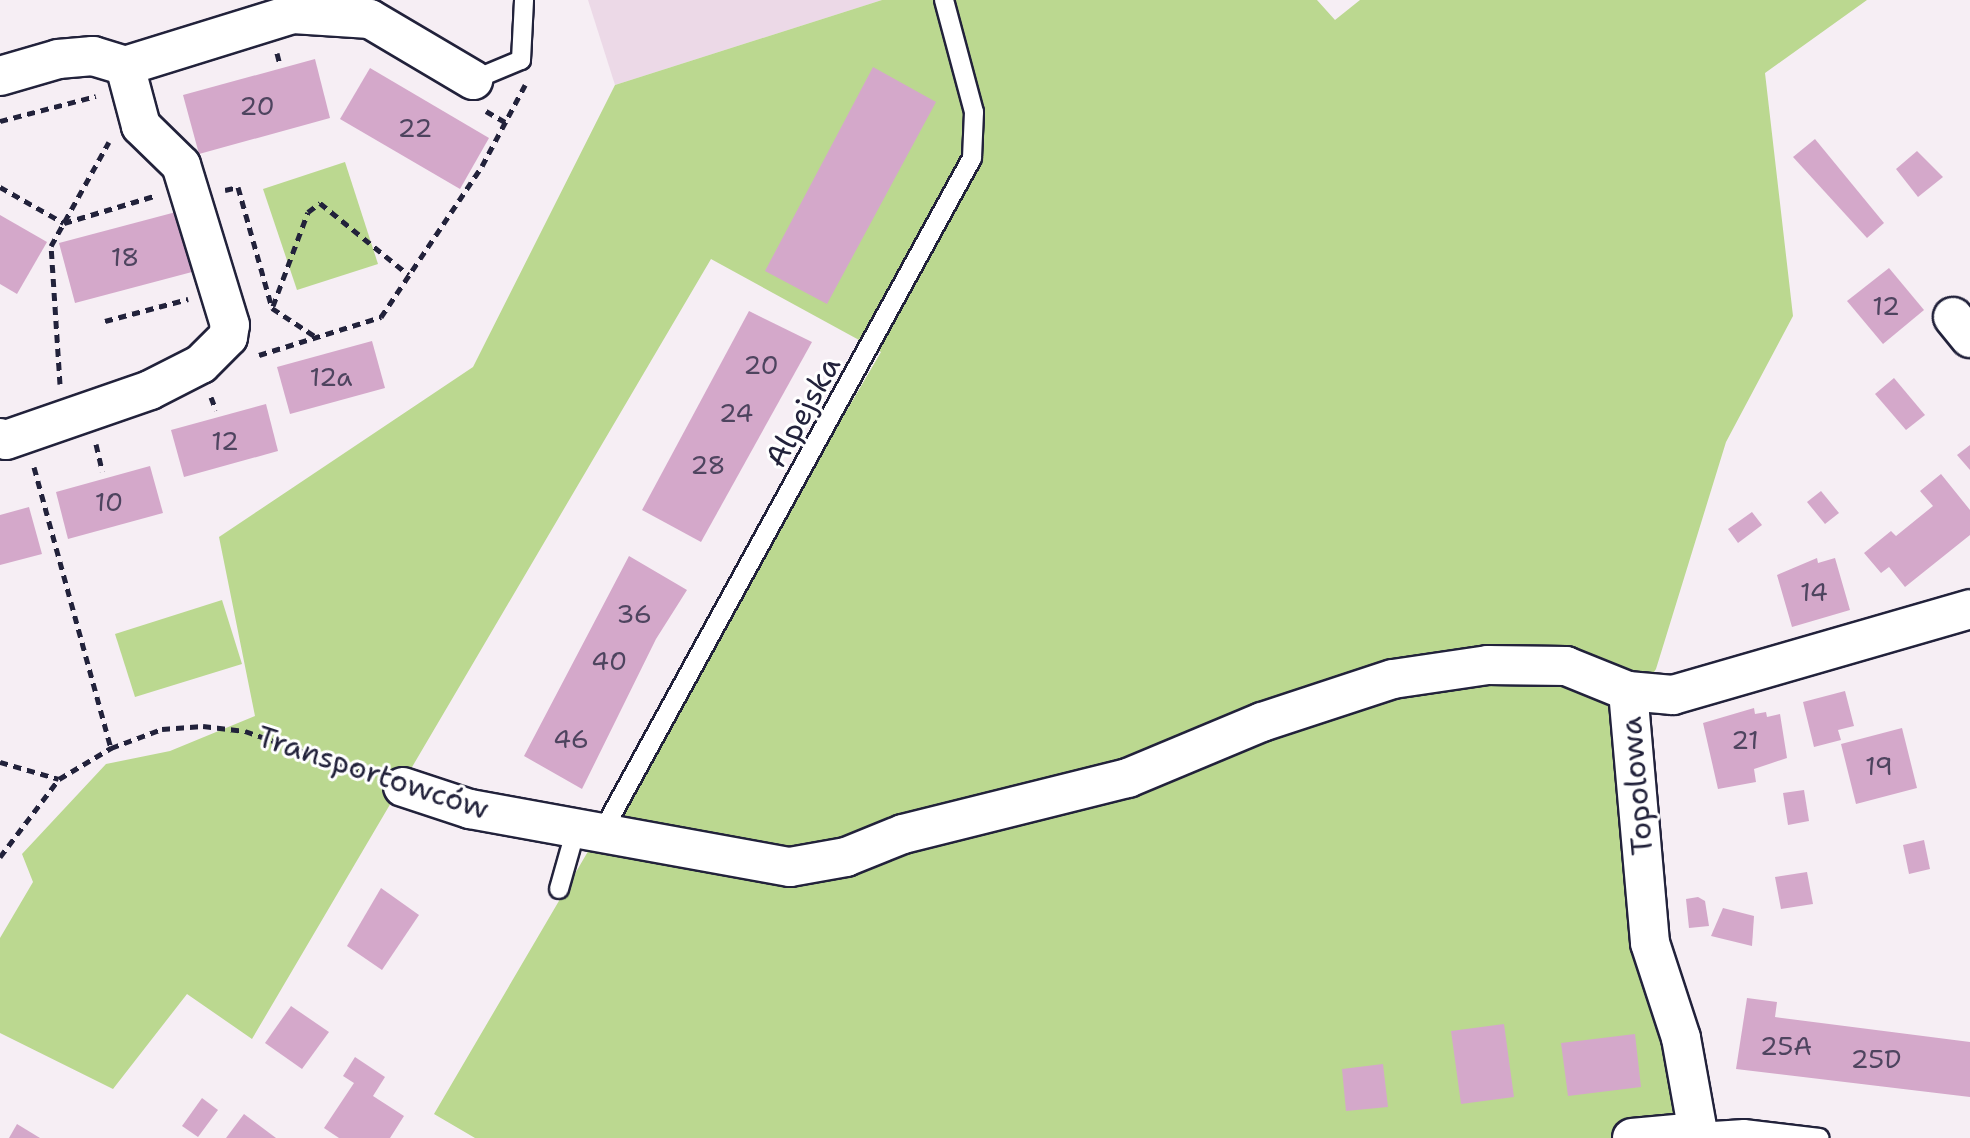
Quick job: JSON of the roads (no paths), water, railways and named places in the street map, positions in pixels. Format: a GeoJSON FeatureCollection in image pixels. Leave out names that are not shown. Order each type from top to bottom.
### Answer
{"type":"FeatureCollection","features":[{"type":"Feature","properties":{"kind":"street"},"geometry":{"type":"LineString","coordinates":[[128,76],[293,14],[338,7],[370,19],[477,94]]}},
{"type":"Feature","properties":{"kind":"street"},"geometry":{"type":"LineString","coordinates":[[0,76],[58,59],[93,56],[128,76],[141,126],[175,157],[188,185],[230,325],[228,337],[201,364],[150,390],[6,440],[0,438]]}},
{"type":"Feature","properties":{"kind":"street","name":"Topolowa"},"geometry":{"type":"LineString","coordinates":[[1699,1135],[1681,1038],[1650,943],[1628,691],[1673,695],[1970,609]]}},
{"type":"Feature","properties":{"kind":"street","name":"Transportowców"},"geometry":{"type":"LineString","coordinates":[[403,787],[470,809],[790,867],[846,857],[903,834],[1128,778],[1262,722],[1393,679],[1488,665],[1566,666],[1628,691]]}},
{"type":"Feature","properties":{"kind":"street"},"geometry":{"type":"LineString","coordinates":[[1632,1138],[1699,1135]]}},
{"type":"Feature","properties":{"kind":"lane"},"geometry":{"type":"LineString","coordinates":[[477,94],[521,60],[524,0]]}},
{"type":"Feature","properties":{"kind":"lane","name":"Alpejska"},"geometry":{"type":"LineString","coordinates":[[559,889],[588,832],[972,158],[974,112],[944,0]]}},
{"type":"Feature","properties":{"kind":"lane"},"geometry":{"type":"LineString","coordinates":[[1699,1135],[1744,1129],[1819,1138]]}}]}
